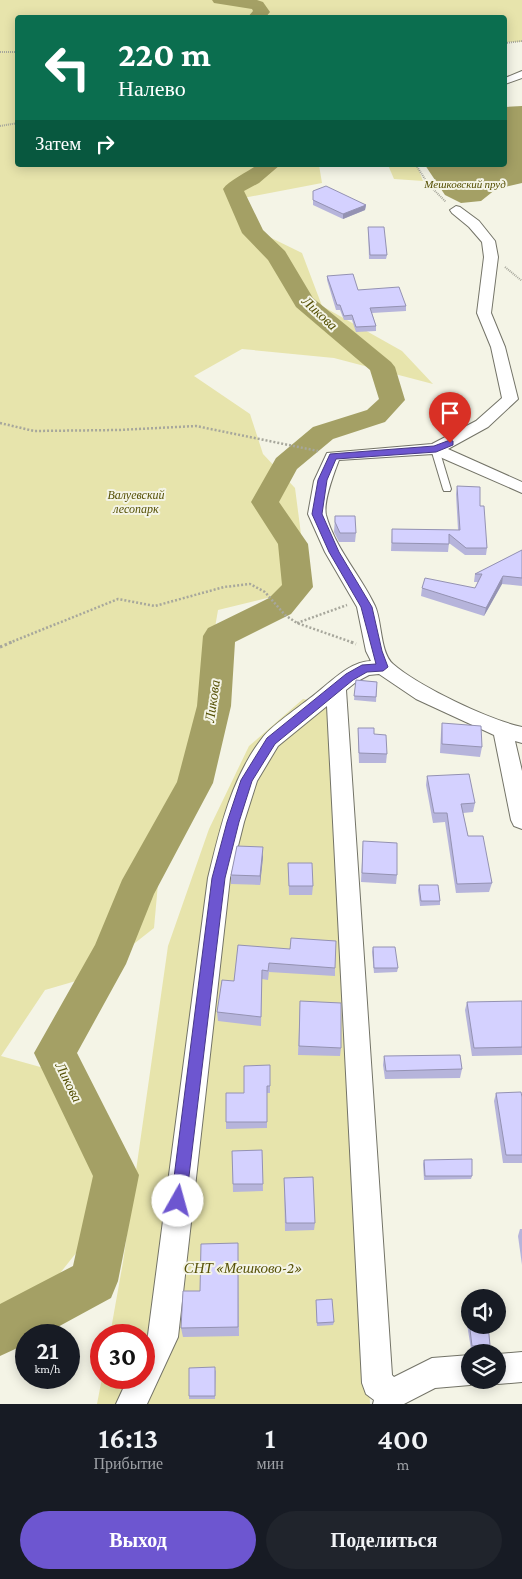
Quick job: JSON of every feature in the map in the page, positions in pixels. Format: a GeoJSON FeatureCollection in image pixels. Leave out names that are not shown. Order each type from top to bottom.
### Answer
{"type":"FeatureCollection","features":[{"type":"Feature","properties":{"kind":"street"},"geometry":{"type":"LineString","coordinates":[[507,81],[522,74]]}},
{"type":"Feature","properties":{"kind":"street"},"geometry":{"type":"LineString","coordinates":[[456,210],[474,224],[488,241],[491,257],[484,313],[498,347],[510,399],[482,424],[436,449],[333,456],[322,480],[317,514],[334,552],[366,607],[379,659],[423,694],[512,733],[522,820]]}},
{"type":"Feature","properties":{"kind":"street"},"geometry":{"type":"LineString","coordinates":[[436,449],[522,488]]}},
{"type":"Feature","properties":{"kind":"street"},"geometry":{"type":"LineString","coordinates":[[155,1354],[163,1337],[219,878],[233,822],[247,780],[271,741],[350,677],[379,659]]}},
{"type":"Feature","properties":{"kind":"street"},"geometry":{"type":"LineString","coordinates":[[336,688],[377,1383],[390,1399],[432,1372],[461,1370]]}},
{"type":"Feature","properties":{"kind":"street"},"geometry":{"type":"LineString","coordinates":[[506,1368],[522,1366]]}},
{"type":"Feature","properties":{"kind":"street"},"geometry":{"type":"LineString","coordinates":[[131,1404],[138,1389]]}},
{"type":"Feature","properties":{"kind":"lane"},"geometry":{"type":"LineString","coordinates":[[436,449],[447,489]]}},
{"type":"Feature","properties":{"kind":"path"},"geometry":{"type":"LineString","coordinates":[[507,43],[522,41]]}},
{"type":"Feature","properties":{"kind":"path"},"geometry":{"type":"LineString","coordinates":[[0,52],[15,52]]}},
{"type":"Feature","properties":{"kind":"path"},"geometry":{"type":"LineString","coordinates":[[0,126],[15,124]]}},
{"type":"Feature","properties":{"kind":"path"},"geometry":{"type":"LineString","coordinates":[[417,167],[428,184],[456,210]]}},
{"type":"Feature","properties":{"kind":"path"},"geometry":{"type":"LineString","coordinates":[[0,423],[34,431],[119,430],[196,426],[324,452]]}},
{"type":"Feature","properties":{"kind":"path"},"geometry":{"type":"LineString","coordinates":[[0,647],[118,599],[155,606],[224,587],[250,584],[265,592],[285,615],[298,624],[379,659]]}},
{"type":"Feature","properties":{"kind":"path"},"geometry":{"type":"LineString","coordinates":[[298,624],[362,599]]}},
{"type":"Feature","properties":{"kind":"green space","name":"Валуевский лесопарк"},"geometry":{"type":"Polygon","coordinates":[[[0,0],[522,0],[522,42],[507,42],[507,15],[15,15],[15,167],[319,167],[322,183],[233,200],[247,226],[302,253],[322,306],[402,351],[433,384],[334,358],[242,349],[194,376],[250,414],[263,454],[295,488],[308,588],[218,610],[209,663],[204,734],[162,839],[154,928],[93,976],[45,990],[1,1056],[83,1079],[126,1190],[34,1306],[0,1339],[0,0]]]}},
{"type":"Feature","properties":{"kind":"green space"},"geometry":{"type":"Polygon","coordinates":[[[389,167],[418,167],[423,181],[394,179],[389,167]]]}},
{"type":"Feature","properties":{"kind":"green space","name":"СНТ «Мешково-2»"},"geometry":{"type":"Polygon","coordinates":[[[303,699],[336,706],[370,1404],[97,1404],[100,1389],[155,1389],[155,1324],[112,1324],[123,1262],[168,946],[209,829],[249,746],[303,699]]]}},
{"type":"Feature","properties":{"kind":"water","name":"Мешковский пруд"},"geometry":{"type":"Polygon","coordinates":[[[522,106],[522,183],[496,189],[481,201],[461,203],[445,195],[426,167],[507,167],[507,107],[522,106]]]}},
{"type":"Feature","properties":{"kind":"building"},"geometry":{"type":"Polygon","coordinates":[[[326,186],[366,205],[343,214],[313,200],[313,191],[326,186]]]}},
{"type":"Feature","properties":{"kind":"building"},"geometry":{"type":"Polygon","coordinates":[[[368,227],[384,227],[387,255],[370,255],[368,227]]]}},
{"type":"Feature","properties":{"kind":"building"},"geometry":{"type":"Polygon","coordinates":[[[353,274],[358,290],[399,287],[406,306],[370,308],[376,326],[356,327],[352,315],[344,316],[340,305],[337,305],[327,276],[353,274]]]}},
{"type":"Feature","properties":{"kind":"building"},"geometry":{"type":"Polygon","coordinates":[[[457,486],[480,487],[480,506],[484,506],[487,548],[466,548],[449,534],[449,544],[392,543],[392,529],[460,530],[457,486]]]}},
{"type":"Feature","properties":{"kind":"building"},"geometry":{"type":"Polygon","coordinates":[[[335,516],[355,516],[356,533],[340,533],[335,522],[335,516]]]}},
{"type":"Feature","properties":{"kind":"building"},"geometry":{"type":"Polygon","coordinates":[[[522,550],[522,578],[503,576],[486,608],[422,588],[425,578],[475,588],[482,574],[475,574],[522,550]]]}},
{"type":"Feature","properties":{"kind":"building"},"geometry":{"type":"Polygon","coordinates":[[[356,680],[377,682],[376,697],[354,696],[356,680]]]}},
{"type":"Feature","properties":{"kind":"building"},"geometry":{"type":"Polygon","coordinates":[[[442,723],[481,726],[482,747],[442,744],[442,723]]]}},
{"type":"Feature","properties":{"kind":"building"},"geometry":{"type":"Polygon","coordinates":[[[358,728],[374,728],[374,734],[386,735],[387,754],[359,753],[358,728]]]}},
{"type":"Feature","properties":{"kind":"building"},"geometry":{"type":"Polygon","coordinates":[[[469,774],[475,803],[461,804],[468,836],[483,836],[492,883],[457,884],[447,813],[434,813],[427,776],[469,774]]]}},
{"type":"Feature","properties":{"kind":"building"},"geometry":{"type":"Polygon","coordinates":[[[363,841],[397,843],[397,875],[362,873],[363,841]]]}},
{"type":"Feature","properties":{"kind":"building"},"geometry":{"type":"Polygon","coordinates":[[[237,846],[263,847],[260,876],[231,875],[237,846]]]}},
{"type":"Feature","properties":{"kind":"building"},"geometry":{"type":"Polygon","coordinates":[[[288,863],[312,863],[313,886],[289,886],[288,863]]]}},
{"type":"Feature","properties":{"kind":"building"},"geometry":{"type":"Polygon","coordinates":[[[419,885],[438,885],[440,901],[421,901],[419,885]]]}},
{"type":"Feature","properties":{"kind":"building"},"geometry":{"type":"Polygon","coordinates":[[[291,938],[336,941],[335,968],[269,963],[268,971],[262,970],[261,1017],[217,1012],[222,980],[234,981],[238,945],[290,949],[291,938]]]}},
{"type":"Feature","properties":{"kind":"building"},"geometry":{"type":"Polygon","coordinates":[[[373,947],[395,947],[398,968],[374,968],[373,947]]]}},
{"type":"Feature","properties":{"kind":"building"},"geometry":{"type":"Polygon","coordinates":[[[300,1001],[341,1003],[341,1048],[299,1046],[300,1001]]]}},
{"type":"Feature","properties":{"kind":"building"},"geometry":{"type":"Polygon","coordinates":[[[522,1001],[522,1047],[474,1048],[467,1002],[522,1001]]]}},
{"type":"Feature","properties":{"kind":"building"},"geometry":{"type":"Polygon","coordinates":[[[460,1055],[462,1069],[386,1071],[384,1056],[460,1055]]]}},
{"type":"Feature","properties":{"kind":"building"},"geometry":{"type":"Polygon","coordinates":[[[270,1065],[270,1086],[267,1086],[267,1122],[226,1122],[226,1093],[244,1093],[244,1066],[270,1065]]]}},
{"type":"Feature","properties":{"kind":"building"},"geometry":{"type":"Polygon","coordinates":[[[521,1092],[522,1155],[506,1155],[496,1093],[521,1092]]]}},
{"type":"Feature","properties":{"kind":"building"},"geometry":{"type":"Polygon","coordinates":[[[262,1150],[263,1184],[233,1184],[232,1151],[262,1150]]]}},
{"type":"Feature","properties":{"kind":"building"},"geometry":{"type":"Polygon","coordinates":[[[472,1159],[472,1176],[425,1176],[424,1160],[472,1159]]]}},
{"type":"Feature","properties":{"kind":"building"},"geometry":{"type":"Polygon","coordinates":[[[313,1177],[315,1223],[286,1223],[284,1178],[313,1177]]]}},
{"type":"Feature","properties":{"kind":"building"},"geometry":{"type":"Polygon","coordinates":[[[238,1243],[238,1327],[181,1328],[183,1291],[200,1291],[201,1244],[238,1243]]]}},
{"type":"Feature","properties":{"kind":"building"},"geometry":{"type":"Polygon","coordinates":[[[332,1299],[334,1322],[317,1323],[316,1300],[332,1299]]]}},
{"type":"Feature","properties":{"kind":"building"},"geometry":{"type":"Polygon","coordinates":[[[471,1334],[489,1334],[490,1344],[472,1344],[471,1334]]]}},
{"type":"Feature","properties":{"kind":"building"},"geometry":{"type":"Polygon","coordinates":[[[215,1367],[215,1396],[189,1396],[189,1368],[215,1367]]]}},
{"type":"Feature","properties":{"kind":"waterway","name":"Ликова"},"geometry":{"type":"LineString","coordinates":[[220,0],[257,5],[262,12],[258,15]]}},
{"type":"Feature","properties":{"kind":"waterway","name":"Ликова"},"geometry":{"type":"LineString","coordinates":[[0,1331],[94,1281],[116,1175],[55,1053],[112,952],[136,891],[195,783],[214,706],[219,636],[280,606],[298,587],[293,544],[265,502],[286,464],[323,433],[376,416],[392,400],[382,367],[304,302],[277,256],[253,233],[233,189],[252,179],[267,167]]}},
{"type":"Feature","properties":{"kind":"route"},"geometry":{"type":"LineString","coordinates":[[178,1201],[219,878],[233,822],[247,780],[271,741],[350,677],[366,668],[383,667],[376,651],[366,607],[334,552],[317,514],[322,480],[333,456],[340,454],[436,449],[450,443]]}}]}
